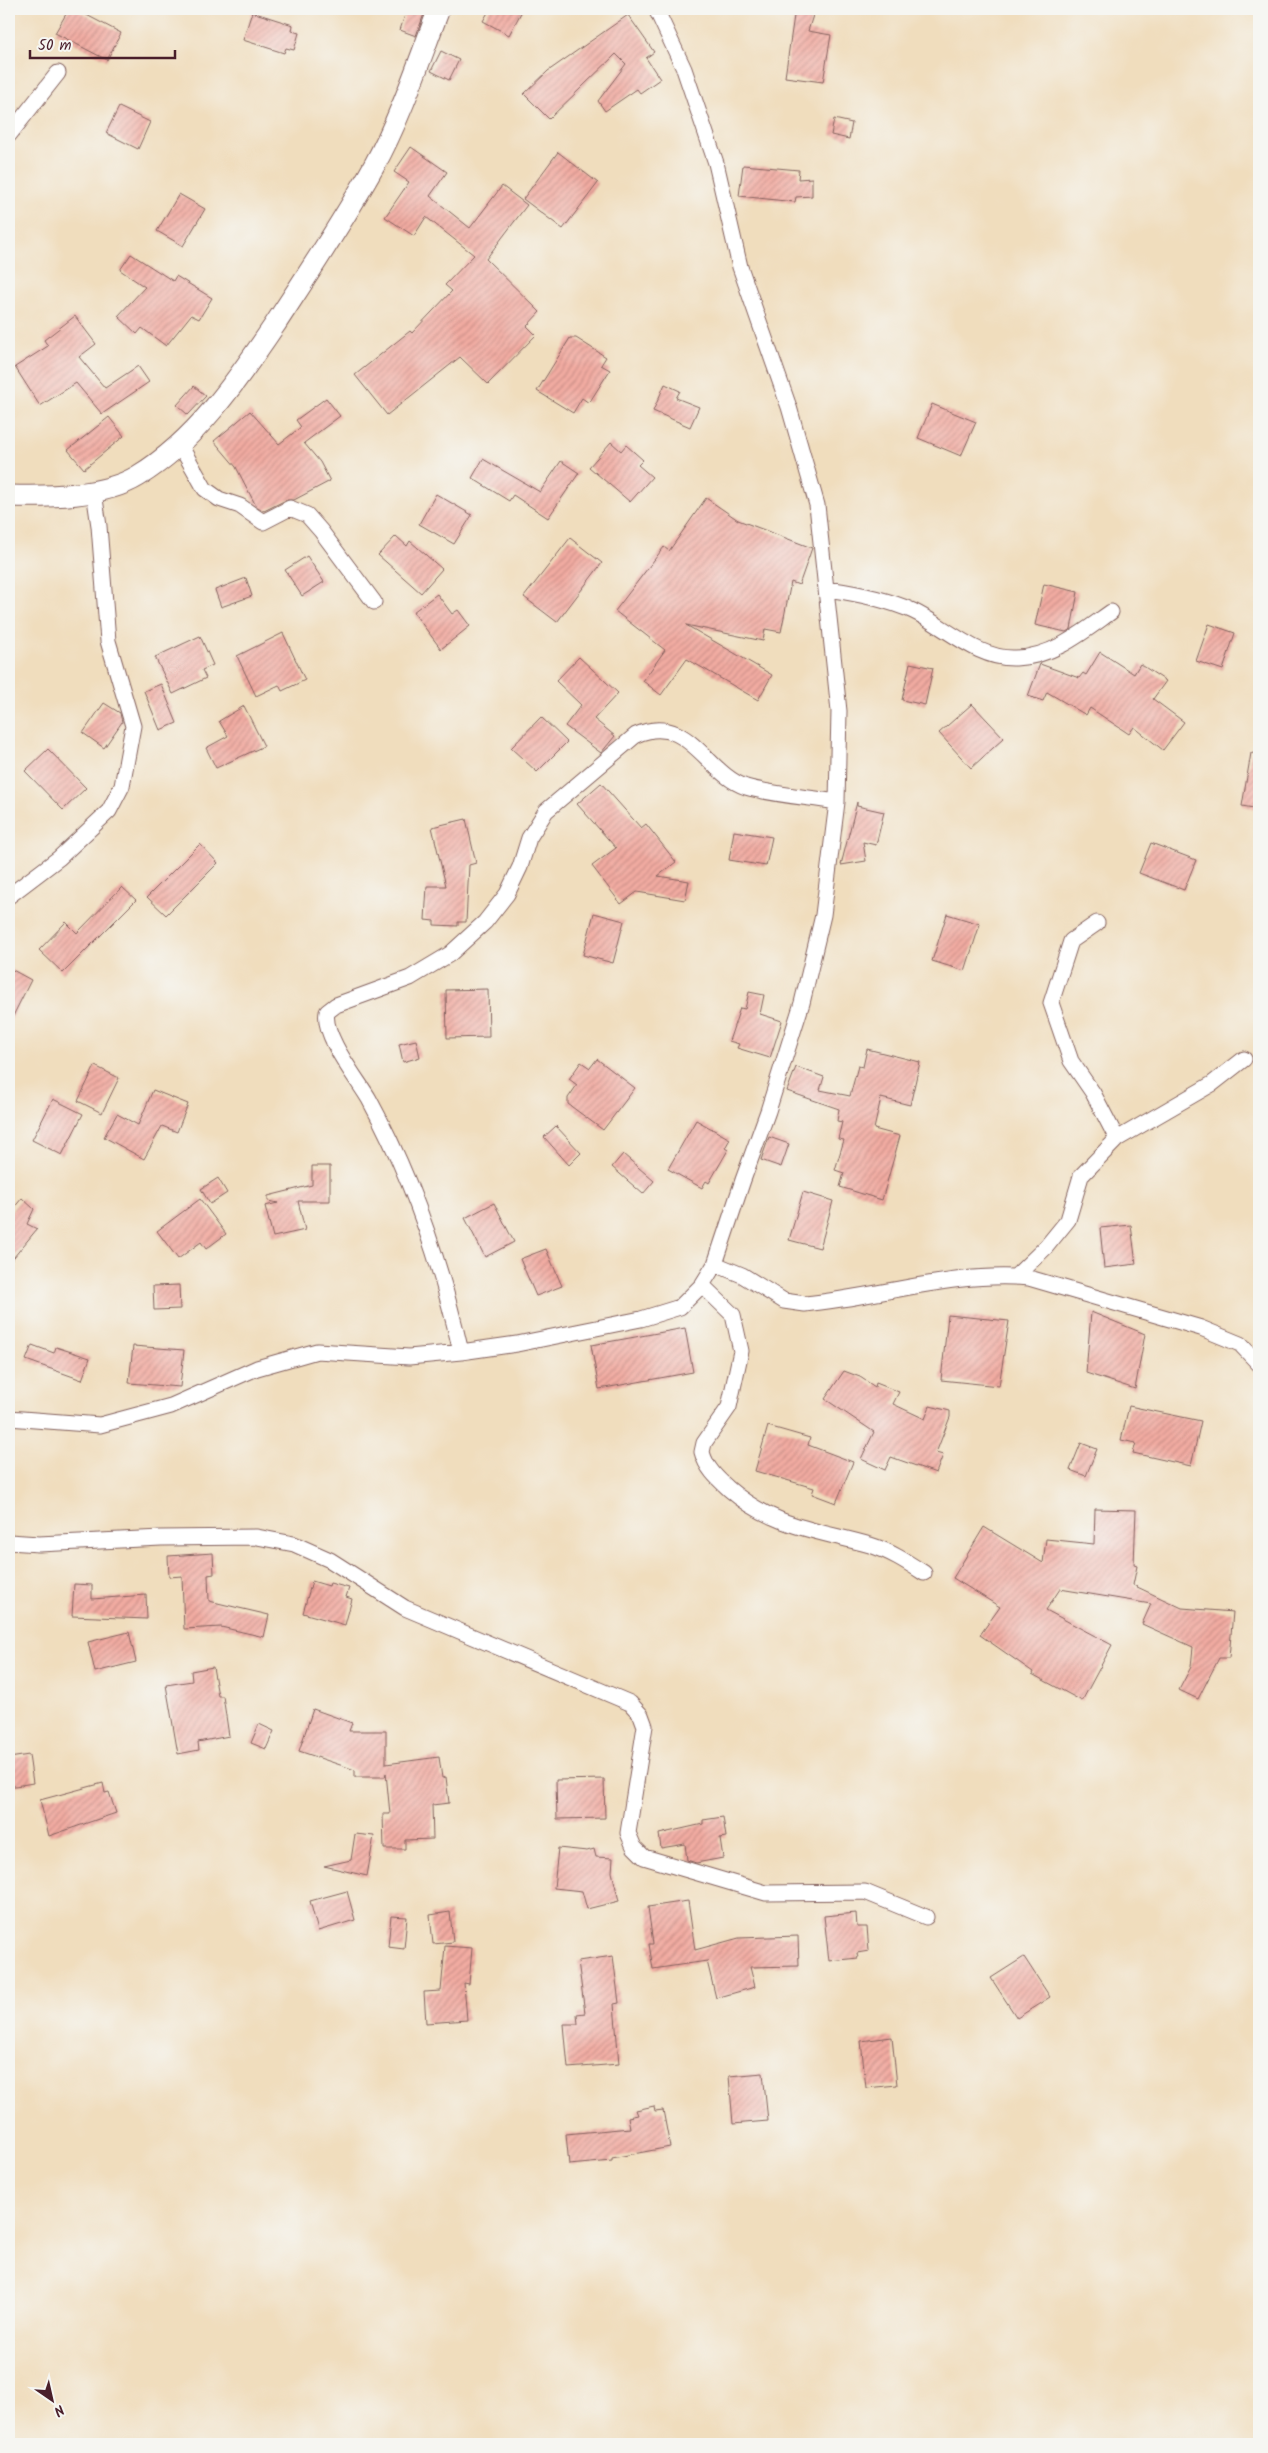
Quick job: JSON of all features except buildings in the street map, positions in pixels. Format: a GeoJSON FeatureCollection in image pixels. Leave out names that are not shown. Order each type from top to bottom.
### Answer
{"type":"FeatureCollection","features":[{"type":"Feature","properties":{"kind":"main road"},"geometry":{"type":"LineString","coordinates":[[9,496],[36,497],[94,492],[137,477],[180,445],[238,379],[321,255],[375,164],[411,83],[440,9]]}},
{"type":"Feature","properties":{"kind":"street"},"geometry":{"type":"LineString","coordinates":[[9,1418],[100,1425],[171,1406],[257,1368],[317,1351],[409,1357],[461,1352],[517,1344],[641,1319],[680,1307],[702,1284],[715,1264],[742,1180],[768,1111],[802,1003],[823,915],[837,802],[839,710],[817,504],[789,407],[740,267],[716,163],[684,68],[656,9]]}},
{"type":"Feature","properties":{"kind":"street"},"geometry":{"type":"LineString","coordinates":[[9,135],[58,73]]}},
{"type":"Feature","properties":{"kind":"street"},"geometry":{"type":"LineString","coordinates":[[180,445],[205,489],[219,499],[240,506],[263,522],[290,508],[306,516],[321,531],[374,602]]}},
{"type":"Feature","properties":{"kind":"street"},"geometry":{"type":"LineString","coordinates":[[9,896],[59,858],[109,811],[122,786],[134,726],[108,641],[99,526],[94,492]]}},
{"type":"Feature","properties":{"kind":"street"},"geometry":{"type":"LineString","coordinates":[[827,589],[852,593],[912,610],[974,646],[996,655],[1016,658],[1044,653],[1069,642],[1111,612]]}},
{"type":"Feature","properties":{"kind":"street"},"geometry":{"type":"LineString","coordinates":[[461,1352],[450,1305],[428,1232],[402,1168],[369,1100],[330,1036],[325,1021],[327,1012],[336,1005],[410,978],[450,954],[485,922],[507,894],[520,868],[529,838],[546,811],[636,735],[647,730],[657,729],[675,734],[692,742],[730,780],[746,787],[837,802]]}},
{"type":"Feature","properties":{"kind":"street"},"geometry":{"type":"LineString","coordinates":[[1097,923],[1072,941],[1051,1003],[1071,1061],[1093,1093],[1118,1139]]}},
{"type":"Feature","properties":{"kind":"street"},"geometry":{"type":"LineString","coordinates":[[1015,1277],[1046,1247],[1068,1220],[1081,1176],[1118,1139],[1212,1084],[1244,1059]]}},
{"type":"Feature","properties":{"kind":"street"},"geometry":{"type":"LineString","coordinates":[[715,1264],[742,1274],[784,1301],[805,1304],[943,1281],[1029,1278],[1202,1328],[1240,1344],[1259,1364]]}},
{"type":"Feature","properties":{"kind":"street"},"geometry":{"type":"LineString","coordinates":[[702,1284],[732,1315],[738,1331],[741,1351],[729,1407],[704,1443],[702,1452],[711,1472],[745,1502],[767,1516],[793,1525],[871,1545],[894,1554],[924,1573]]}},
{"type":"Feature","properties":{"kind":"street"},"geometry":{"type":"LineString","coordinates":[[9,1542],[39,1544],[161,1538],[257,1537],[294,1544],[330,1560],[404,1608],[630,1703],[641,1715],[645,1726],[628,1833],[634,1847],[644,1857],[766,1893],[865,1892],[926,1917]]}}]}
